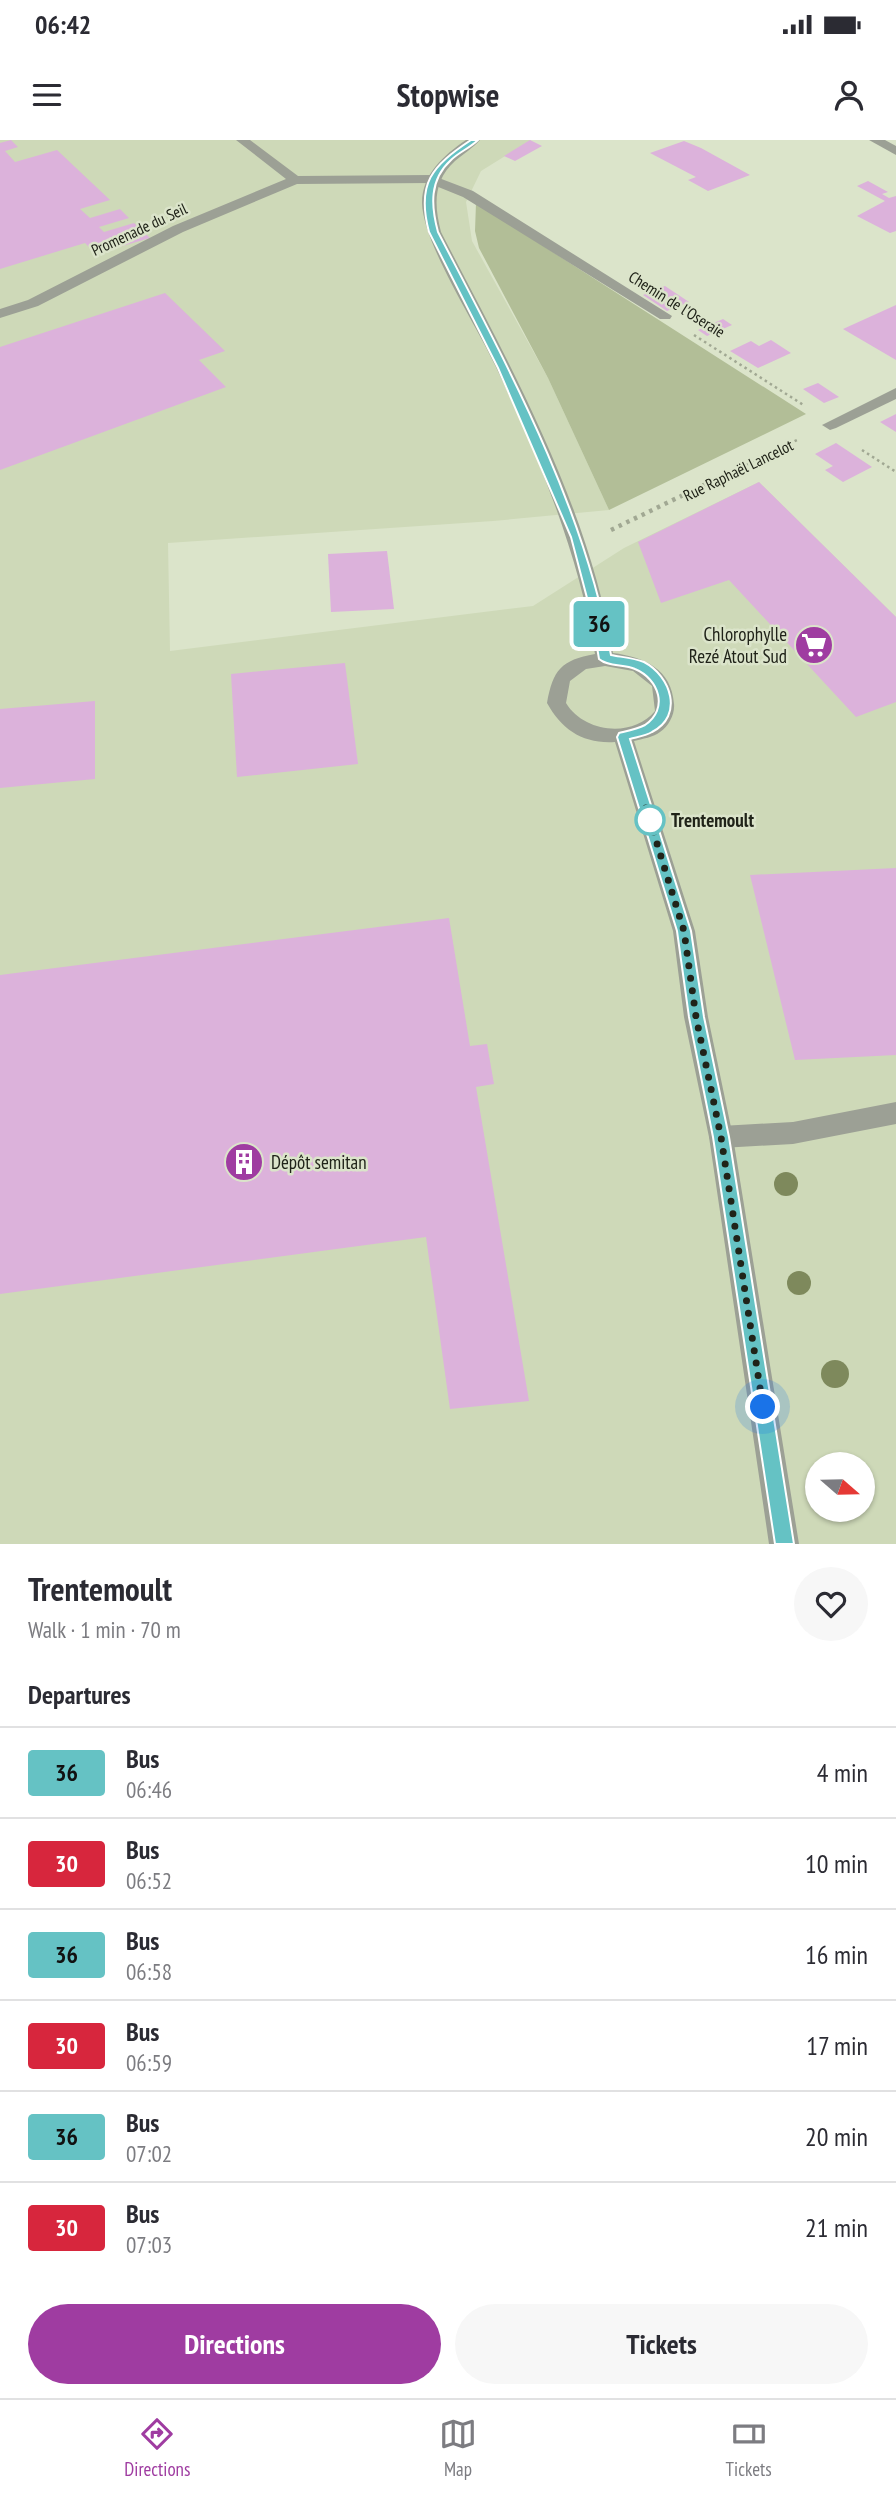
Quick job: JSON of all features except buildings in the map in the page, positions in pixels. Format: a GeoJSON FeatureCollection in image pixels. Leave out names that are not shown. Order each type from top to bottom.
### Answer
{"type":"FeatureCollection","features":[{"type":"Feature","properties":{"kind":"street"},"geometry":{"type":"LineString","coordinates":[[242,140],[295,180]]}},
{"type":"Feature","properties":{"kind":"street"},"geometry":{"type":"LineString","coordinates":[[474,140],[448,158],[431,179],[427,209],[434,232],[503,368],[576,537],[598,617],[605,659]]}},
{"type":"Feature","properties":{"kind":"street"},"geometry":{"type":"LineString","coordinates":[[875,140],[896,151]]}},
{"type":"Feature","properties":{"kind":"street","name":"Promenade du Seil"},"geometry":{"type":"LineString","coordinates":[[0,314],[33,303],[178,229],[295,180],[431,179]]}},
{"type":"Feature","properties":{"kind":"street","name":"Chemin de l'Oseraie"},"geometry":{"type":"LineString","coordinates":[[431,179],[468,194],[665,316]]}},
{"type":"Feature","properties":{"kind":"street"},"geometry":{"type":"LineString","coordinates":[[830,425],[896,393]]}},
{"type":"Feature","properties":{"kind":"street"},"geometry":{"type":"LineString","coordinates":[[605,659],[639,665],[654,676],[664,689],[666,704],[661,718],[648,729],[623,737],[603,736],[583,730],[564,715],[557,701],[558,686],[565,674],[582,663],[605,659]]}},
{"type":"Feature","properties":{"kind":"street"},"geometry":{"type":"LineString","coordinates":[[623,737],[684,931],[696,1017],[721,1137],[784,1544]]}},
{"type":"Feature","properties":{"kind":"street"},"geometry":{"type":"LineString","coordinates":[[721,1137],[793,1133],[896,1113]]}},
{"type":"Feature","properties":{"kind":"path","name":"Chemin de l'Oseraie"},"geometry":{"type":"LineString","coordinates":[[665,316],[814,411],[845,439],[896,472]]}},
{"type":"Feature","properties":{"kind":"path","name":"Rue Raphaël Lancelot"},"geometry":{"type":"LineString","coordinates":[[576,537],[617,529],[830,425]]}},
{"type":"Feature","properties":{"kind":"shaded area"},"geometry":{"type":"Polygon","coordinates":[[[0,140],[531,140],[481,171],[466,202],[472,241],[548,378],[609,510],[493,521],[168,543],[170,651],[533,606],[624,548],[759,482],[896,617],[896,1544],[0,1544],[0,140]]]}},
{"type":"Feature","properties":{"kind":"shaded area"},"geometry":{"type":"Polygon","coordinates":[[[476,203],[806,414],[609,510],[548,378],[479,248],[475,231],[476,203]]]}},
{"type":"Feature","properties":{"kind":"bus line","name":"36"},"geometry":{"type":"LineString","coordinates":[[474,140],[448,158],[431,179],[427,209],[434,232],[503,368],[576,537],[598,617],[605,659],[639,665],[650,672],[664,689],[666,704],[661,718],[648,729],[623,737],[684,931],[696,1017],[721,1137],[784,1544]]}},
{"type":"Feature","properties":{"kind":"place","name":"Chlorophylle Rezé Atout Sud"},"geometry":{"type":"Point","coordinates":[814,645]}},
{"type":"Feature","properties":{"kind":"place","name":"Trentemoult"},"geometry":{"type":"Point","coordinates":[650,820]}},
{"type":"Feature","properties":{"kind":"place","name":"Dépôt semitan"},"geometry":{"type":"Point","coordinates":[244,1162]}},
{"type":"Feature","properties":{"kind":"route"},"geometry":{"type":"LineString","coordinates":[[650,820],[646,808],[684,931],[696,1017],[721,1137],[763,1407]]}}]}
